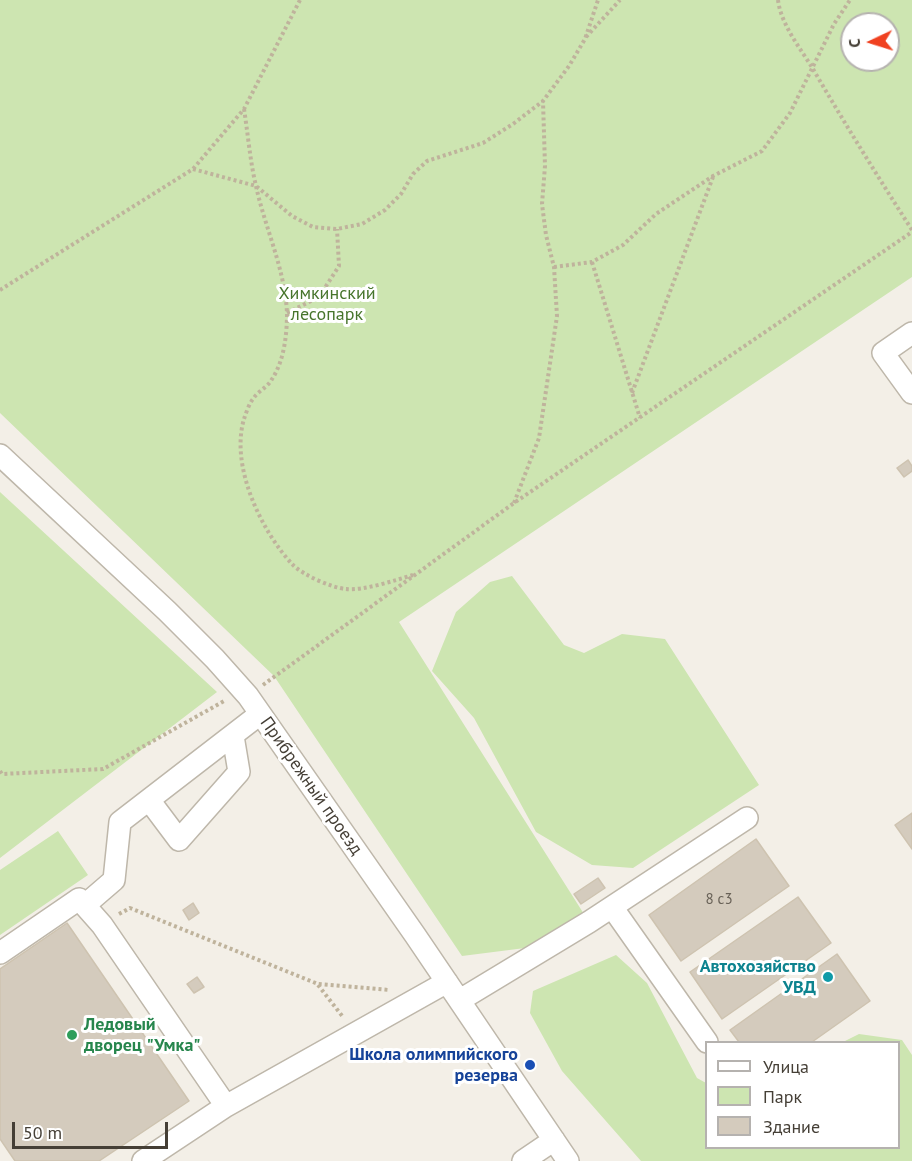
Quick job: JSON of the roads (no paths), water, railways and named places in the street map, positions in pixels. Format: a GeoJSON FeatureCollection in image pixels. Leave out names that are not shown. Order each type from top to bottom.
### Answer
{"type":"FeatureCollection","features":[{"type":"Feature","properties":{"kind":"street"},"geometry":{"type":"LineString","coordinates":[[912,333],[883,353],[912,393]]}},
{"type":"Feature","properties":{"kind":"street","name":"Прибрежный проезд"},"geometry":{"type":"LineString","coordinates":[[0,455],[215,659],[248,696],[460,1000],[568,1161]]}},
{"type":"Feature","properties":{"kind":"street"},"geometry":{"type":"LineString","coordinates":[[85,905],[114,880],[120,822],[260,714]]}},
{"type":"Feature","properties":{"kind":"street"},"geometry":{"type":"LineString","coordinates":[[149,800],[179,840],[239,772],[232,736]]}},
{"type":"Feature","properties":{"kind":"street"},"geometry":{"type":"LineString","coordinates":[[460,1000],[612,907],[747,818]]}},
{"type":"Feature","properties":{"kind":"street"},"geometry":{"type":"LineString","coordinates":[[0,953],[80,899],[102,925],[226,1106]]}},
{"type":"Feature","properties":{"kind":"street"},"geometry":{"type":"LineString","coordinates":[[612,907],[706,1041]]}},
{"type":"Feature","properties":{"kind":"street"},"geometry":{"type":"LineString","coordinates":[[143,1161],[226,1106],[447,982]]}},
{"type":"Feature","properties":{"kind":"street"},"geometry":{"type":"LineString","coordinates":[[523,1161],[554,1140]]}},
{"type":"Feature","properties":{"kind":"place","name":"Автохозяйство УВД"},"geometry":{"type":"Point","coordinates":[828,977]}},
{"type":"Feature","properties":{"kind":"place","name":"Ледовый дворец \"Умка\""},"geometry":{"type":"Point","coordinates":[72,1035]}},
{"type":"Feature","properties":{"kind":"place","name":"Школа олимпийского резерва"},"geometry":{"type":"Point","coordinates":[530,1065]}},
{"type":"Feature","properties":{"kind":"park label","name":"Химкинский лесопарк"},"geometry":{"type":"Point","coordinates":[327,304]}}]}
